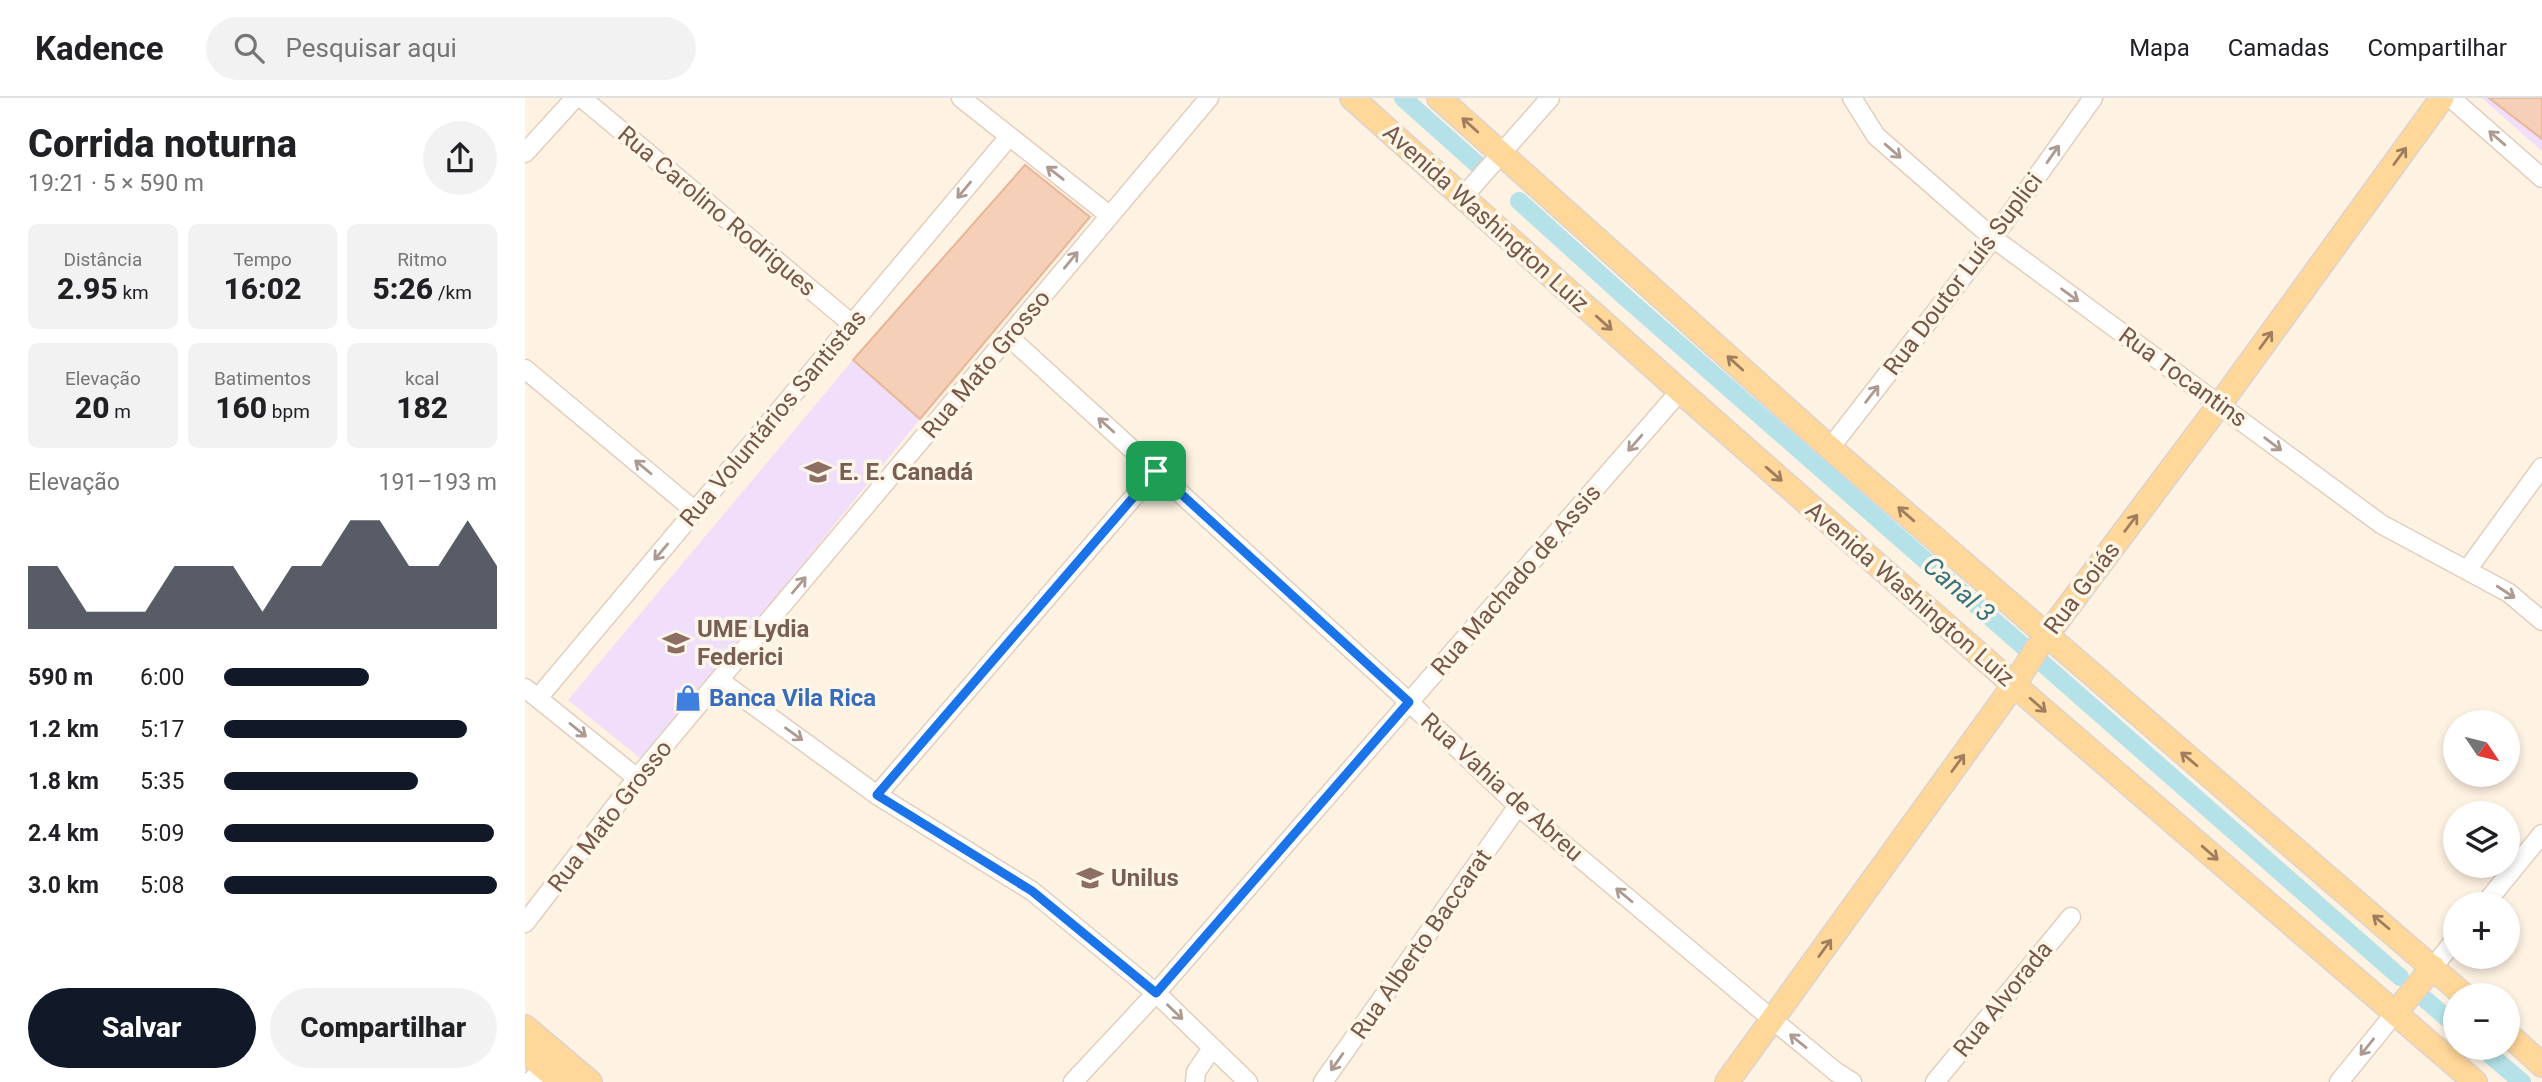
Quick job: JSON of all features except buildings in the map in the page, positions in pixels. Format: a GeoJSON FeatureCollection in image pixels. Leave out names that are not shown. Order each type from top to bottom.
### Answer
{"type":"FeatureCollection","features":[{"type":"Feature","properties":{"kind":"main road","name":"Avenida Washington Luiz"},"geometry":{"type":"LineString","coordinates":[[1353,98],[1680,391],[2019,677],[2401,1006],[2475,1082]]}},
{"type":"Feature","properties":{"kind":"main road"},"geometry":{"type":"LineString","coordinates":[[1439,98],[2042,642],[2446,983]]}},
{"type":"Feature","properties":{"kind":"main road","name":"Rua Goiás"},"geometry":{"type":"LineString","coordinates":[[1727,1082],[2042,642],[2220,404],[2442,98]]}},
{"type":"Feature","properties":{"kind":"main road"},"geometry":{"type":"LineString","coordinates":[[2401,1006],[2429,971]]}},
{"type":"Feature","properties":{"kind":"main road"},"geometry":{"type":"LineString","coordinates":[[525,1027],[590,1082]]}},
{"type":"Feature","properties":{"kind":"main road"},"geometry":{"type":"LineString","coordinates":[[2520,1045],[2542,1065]]}},
{"type":"Feature","properties":{"kind":"main road"},"geometry":{"type":"LineString","coordinates":[[525,1052],[545,1077],[557,1066],[575,1082]]}},
{"type":"Feature","properties":{"kind":"street"},"geometry":{"type":"LineString","coordinates":[[528,144],[575,98]]}},
{"type":"Feature","properties":{"kind":"street","name":"Rua Carolino Rodrigues"},"geometry":{"type":"LineString","coordinates":[[582,98],[852,324]]}},
{"type":"Feature","properties":{"kind":"street"},"geometry":{"type":"LineString","coordinates":[[961,98],[1008,138],[1109,215]]}},
{"type":"Feature","properties":{"kind":"street","name":"Rua Mato Grosso"},"geometry":{"type":"LineString","coordinates":[[525,923],[637,778],[1209,98]]}},
{"type":"Feature","properties":{"kind":"street"},"geometry":{"type":"LineString","coordinates":[[1463,197],[1551,98]]}},
{"type":"Feature","properties":{"kind":"street","name":"Rua Tocantins"},"geometry":{"type":"LineString","coordinates":[[1852,98],[1876,136],[1993,238],[2381,524],[2509,593],[2542,621]]}},
{"type":"Feature","properties":{"kind":"street","name":"Rua Doutor Luís Suplici"},"geometry":{"type":"LineString","coordinates":[[1830,448],[1993,238],[2093,98]]}},
{"type":"Feature","properties":{"kind":"street"},"geometry":{"type":"LineString","coordinates":[[2451,98],[2542,178]]}},
{"type":"Feature","properties":{"kind":"street","name":"Rua Voluntários Santistas"},"geometry":{"type":"LineString","coordinates":[[532,693],[695,511],[1008,138]]}},
{"type":"Feature","properties":{"kind":"street","name":"Rua Vahia de Abreu"},"geometry":{"type":"LineString","coordinates":[[1009,337],[1409,702],[1518,806],[1773,1020],[1852,1082]]}},
{"type":"Feature","properties":{"kind":"street"},"geometry":{"type":"LineString","coordinates":[[525,369],[695,511]]}},
{"type":"Feature","properties":{"kind":"street","name":"Rua Machado de Assis"},"geometry":{"type":"LineString","coordinates":[[1073,1082],[1156,993],[1680,391]]}},
{"type":"Feature","properties":{"kind":"street"},"geometry":{"type":"LineString","coordinates":[[2467,570],[2542,467]]}},
{"type":"Feature","properties":{"kind":"street"},"geometry":{"type":"LineString","coordinates":[[877,795],[1156,471]]}},
{"type":"Feature","properties":{"kind":"street"},"geometry":{"type":"LineString","coordinates":[[719,680],[877,795],[1032,891],[1156,993],[1248,1082]]}},
{"type":"Feature","properties":{"kind":"street"},"geometry":{"type":"LineString","coordinates":[[532,693],[637,778]]}},
{"type":"Feature","properties":{"kind":"street","name":"Rua Alberto Baccarat"},"geometry":{"type":"LineString","coordinates":[[1323,1082],[1518,806]]}},
{"type":"Feature","properties":{"kind":"street"},"geometry":{"type":"LineString","coordinates":[[2495,892],[2542,834]]}},
{"type":"Feature","properties":{"kind":"street","name":"Rua Alvorada"},"geometry":{"type":"LineString","coordinates":[[1935,1082],[2071,917]]}},
{"type":"Feature","properties":{"kind":"street"},"geometry":{"type":"LineString","coordinates":[[2429,971],[2443,954]]}},
{"type":"Feature","properties":{"kind":"street"},"geometry":{"type":"LineString","coordinates":[[2339,1082],[2401,1006]]}},
{"type":"Feature","properties":{"kind":"street"},"geometry":{"type":"LineString","coordinates":[[1195,1082],[1196,1072],[1212,1048]]}},
{"type":"Feature","properties":{"kind":"shaded area"},"geometry":{"type":"Polygon","coordinates":[[[2542,98],[2542,151],[2483,99],[2542,98]]]}},
{"type":"Feature","properties":{"kind":"shaded area"},"geometry":{"type":"Polygon","coordinates":[[[853,360],[920,419],[785,586],[640,758],[568,700],[853,360]]]}},
{"type":"Feature","properties":{"kind":"waterway","name":"Canal 3"},"geometry":{"type":"LineString","coordinates":[[1403,98],[1478,165]]}},
{"type":"Feature","properties":{"kind":"waterway","name":"Canal 3"},"geometry":{"type":"LineString","coordinates":[[1519,201],[2400,977]]}},
{"type":"Feature","properties":{"kind":"waterway","name":"Canal 3"},"geometry":{"type":"LineString","coordinates":[[2426,1000],[2443,1015]]}},
{"type":"Feature","properties":{"kind":"waterway","name":"Canal 3"},"geometry":{"type":"LineString","coordinates":[[2496,1060],[2522,1082]]}},
{"type":"Feature","properties":{"kind":"place","name":"E. E. Canadá"},"geometry":{"type":"Point","coordinates":[818,472]}},
{"type":"Feature","properties":{"kind":"place","name":"UME Lydia Federici"},"geometry":{"type":"Point","coordinates":[676,643]}},
{"type":"Feature","properties":{"kind":"place","name":"Banca Vila Rica"},"geometry":{"type":"Point","coordinates":[688,698]}},
{"type":"Feature","properties":{"kind":"place","name":"Unilus"},"geometry":{"type":"Point","coordinates":[1090,878]}},
{"type":"Feature","properties":{"kind":"route"},"geometry":{"type":"LineString","coordinates":[[1156,471],[1409,702],[1156,993],[1032,891],[877,795],[1156,471]]}}]}
